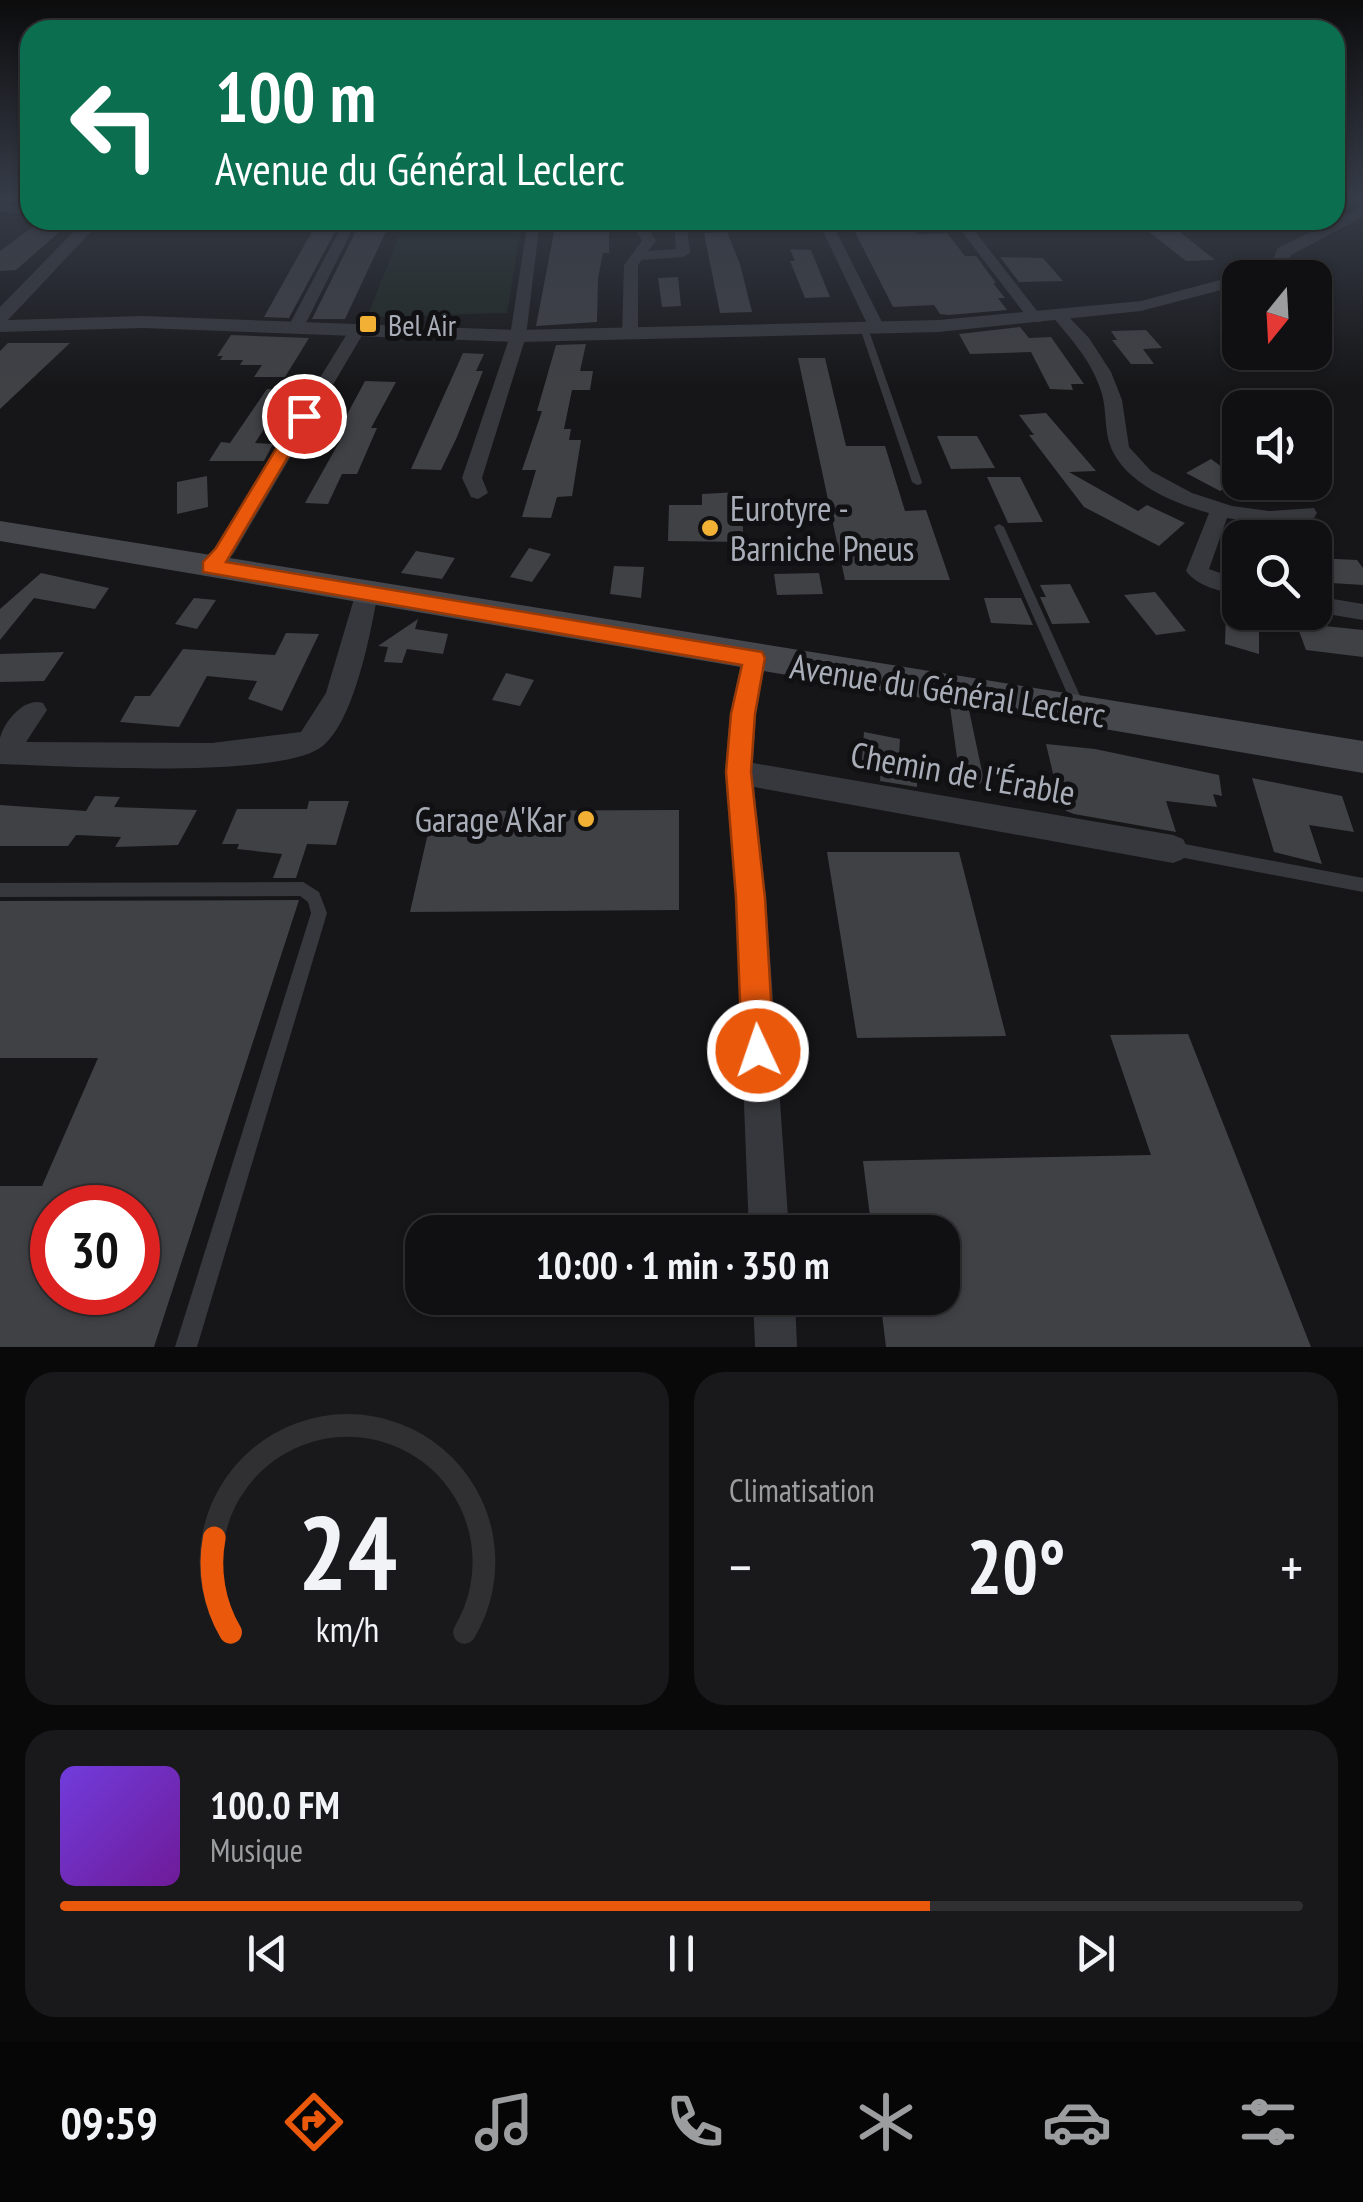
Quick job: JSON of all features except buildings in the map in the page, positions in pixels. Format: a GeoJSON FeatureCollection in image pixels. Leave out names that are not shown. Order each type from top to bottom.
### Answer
{"type":"FeatureCollection","features":[{"type":"Feature","properties":{"kind":"main road","name":"Avenue du Général Leclerc"},"geometry":{"type":"LineString","coordinates":[[2,534],[1363,757]]}},
{"type":"Feature","properties":{"kind":"street"},"geometry":{"type":"LineString","coordinates":[[0,318],[54,262]]}},
{"type":"Feature","properties":{"kind":"street"},"geometry":{"type":"LineString","coordinates":[[295,329],[329,262]]}},
{"type":"Feature","properties":{"kind":"street"},"geometry":{"type":"LineString","coordinates":[[478,493],[472,478],[518,336],[528,262]]}},
{"type":"Feature","properties":{"kind":"street"},"geometry":{"type":"LineString","coordinates":[[630,334],[633,262]]}},
{"type":"Feature","properties":{"kind":"street"},"geometry":{"type":"LineString","coordinates":[[842,262],[870,328]]}},
{"type":"Feature","properties":{"kind":"street"},"geometry":{"type":"LineString","coordinates":[[991,262],[1036,319]]}},
{"type":"Feature","properties":{"kind":"street"},"geometry":{"type":"LineString","coordinates":[[0,326],[143,322],[518,336],[870,328],[1036,319],[1141,306],[1222,285]]}},
{"type":"Feature","properties":{"kind":"street"},"geometry":{"type":"LineString","coordinates":[[1060,316],[1099,366],[1112,394],[1120,446],[1127,460],[1151,480],[1220,510],[1268,518],[1307,514]]}},
{"type":"Feature","properties":{"kind":"street"},"geometry":{"type":"LineString","coordinates":[[210,567],[223,553],[356,332]]}},
{"type":"Feature","properties":{"kind":"street"},"geometry":{"type":"LineString","coordinates":[[1220,510],[1197,571],[1222,583]]}},
{"type":"Feature","properties":{"kind":"street"},"geometry":{"type":"LineString","coordinates":[[2,753],[192,754],[288,750],[309,741],[331,712],[367,592]]}},
{"type":"Feature","properties":{"kind":"street"},"geometry":{"type":"LineString","coordinates":[[1332,607],[1363,612]]}},
{"type":"Feature","properties":{"kind":"street"},"geometry":{"type":"LineString","coordinates":[[754,658],[743,714],[739,772],[769,1215]]}},
{"type":"Feature","properties":{"kind":"street"},"geometry":{"type":"LineString","coordinates":[[2,753],[34,710]]}},
{"type":"Feature","properties":{"kind":"street","name":"Chemin de l'Érable"},"geometry":{"type":"LineString","coordinates":[[739,772],[1174,849]]}},
{"type":"Feature","properties":{"kind":"street"},"geometry":{"type":"LineString","coordinates":[[775,1315],[776,1347]]}},
{"type":"Feature","properties":{"kind":"lane"},"geometry":{"type":"LineString","coordinates":[[870,328],[917,482]]}},
{"type":"Feature","properties":{"kind":"lane"},"geometry":{"type":"LineString","coordinates":[[998,527],[1080,711]]}},
{"type":"Feature","properties":{"kind":"lane"},"geometry":{"type":"LineString","coordinates":[[1174,849],[1363,885]]}},
{"type":"Feature","properties":{"kind":"lane"},"geometry":{"type":"LineString","coordinates":[[0,890],[303,889],[314,896],[320,912],[186,1347]]}},
{"type":"Feature","properties":{"kind":"shaded area"},"geometry":{"type":"Polygon","coordinates":[[[389,262],[515,262],[507,313],[367,317],[389,262]]]}},
{"type":"Feature","properties":{"kind":"place","name":"Bel Air"},"geometry":{"type":"Point","coordinates":[368,324]}},
{"type":"Feature","properties":{"kind":"place","name":"Eurotyre - Barniche Pneus"},"geometry":{"type":"Point","coordinates":[710,528]}},
{"type":"Feature","properties":{"kind":"place","name":"Garage A'Kar"},"geometry":{"type":"Point","coordinates":[586,819]}},
{"type":"Feature","properties":{"kind":"route"},"geometry":{"type":"LineString","coordinates":[[304,416],[223,553],[210,567],[754,658],[743,714],[739,772],[758,1051]]}}]}
